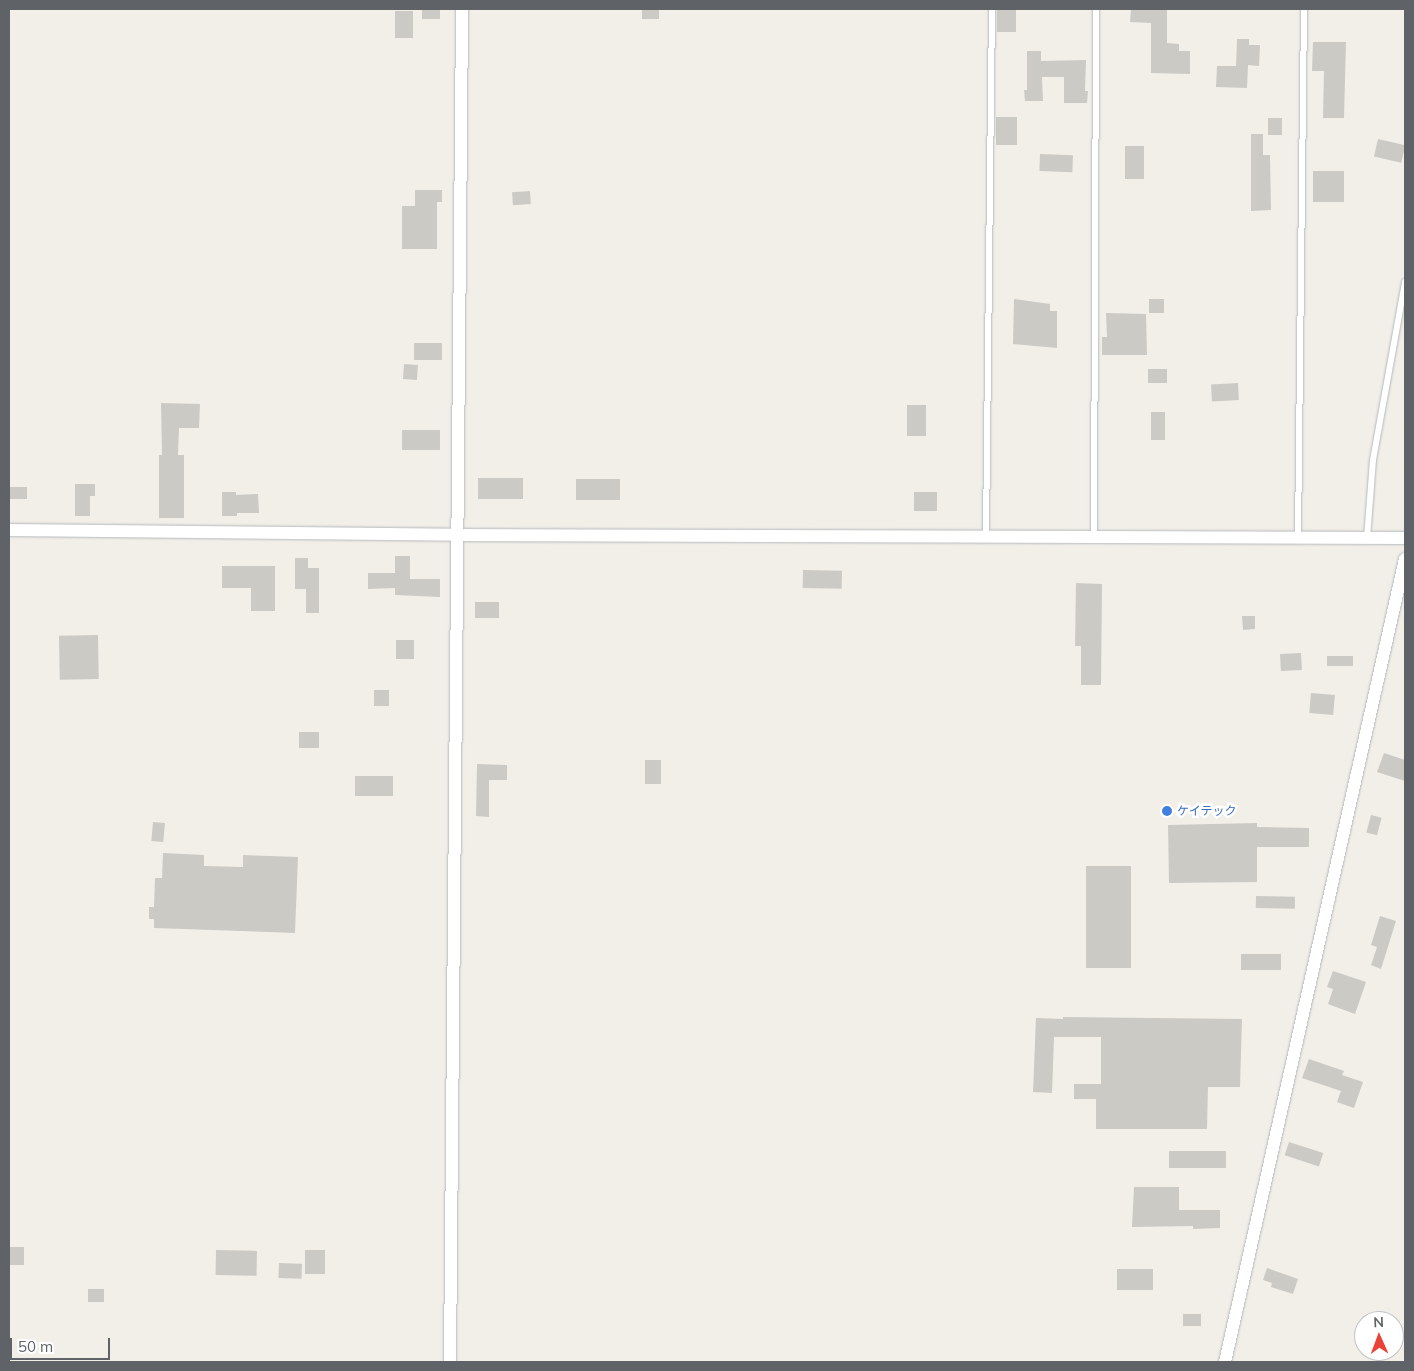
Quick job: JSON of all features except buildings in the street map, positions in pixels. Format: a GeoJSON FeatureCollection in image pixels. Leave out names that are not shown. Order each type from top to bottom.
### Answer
{"type":"FeatureCollection","features":[{"type":"Feature","properties":{"kind":"street"},"geometry":{"type":"LineString","coordinates":[[450,1362],[462,9]]}},
{"type":"Feature","properties":{"kind":"street"},"geometry":{"type":"LineString","coordinates":[[9,530],[457,535],[986,535],[1405,538]]}},
{"type":"Feature","properties":{"kind":"street"},"geometry":{"type":"LineString","coordinates":[[1225,1362],[1405,559]]}},
{"type":"Feature","properties":{"kind":"lane"},"geometry":{"type":"LineString","coordinates":[[986,535],[992,9]]}},
{"type":"Feature","properties":{"kind":"lane"},"geometry":{"type":"LineString","coordinates":[[1094,536],[1096,9]]}},
{"type":"Feature","properties":{"kind":"lane"},"geometry":{"type":"LineString","coordinates":[[1298,538],[1304,9]]}},
{"type":"Feature","properties":{"kind":"lane"},"geometry":{"type":"LineString","coordinates":[[1367,538],[1373,460],[1405,282]]}},
{"type":"Feature","properties":{"kind":"place","name":"ケイテック"},"geometry":{"type":"Point","coordinates":[1167,811]}}]}
